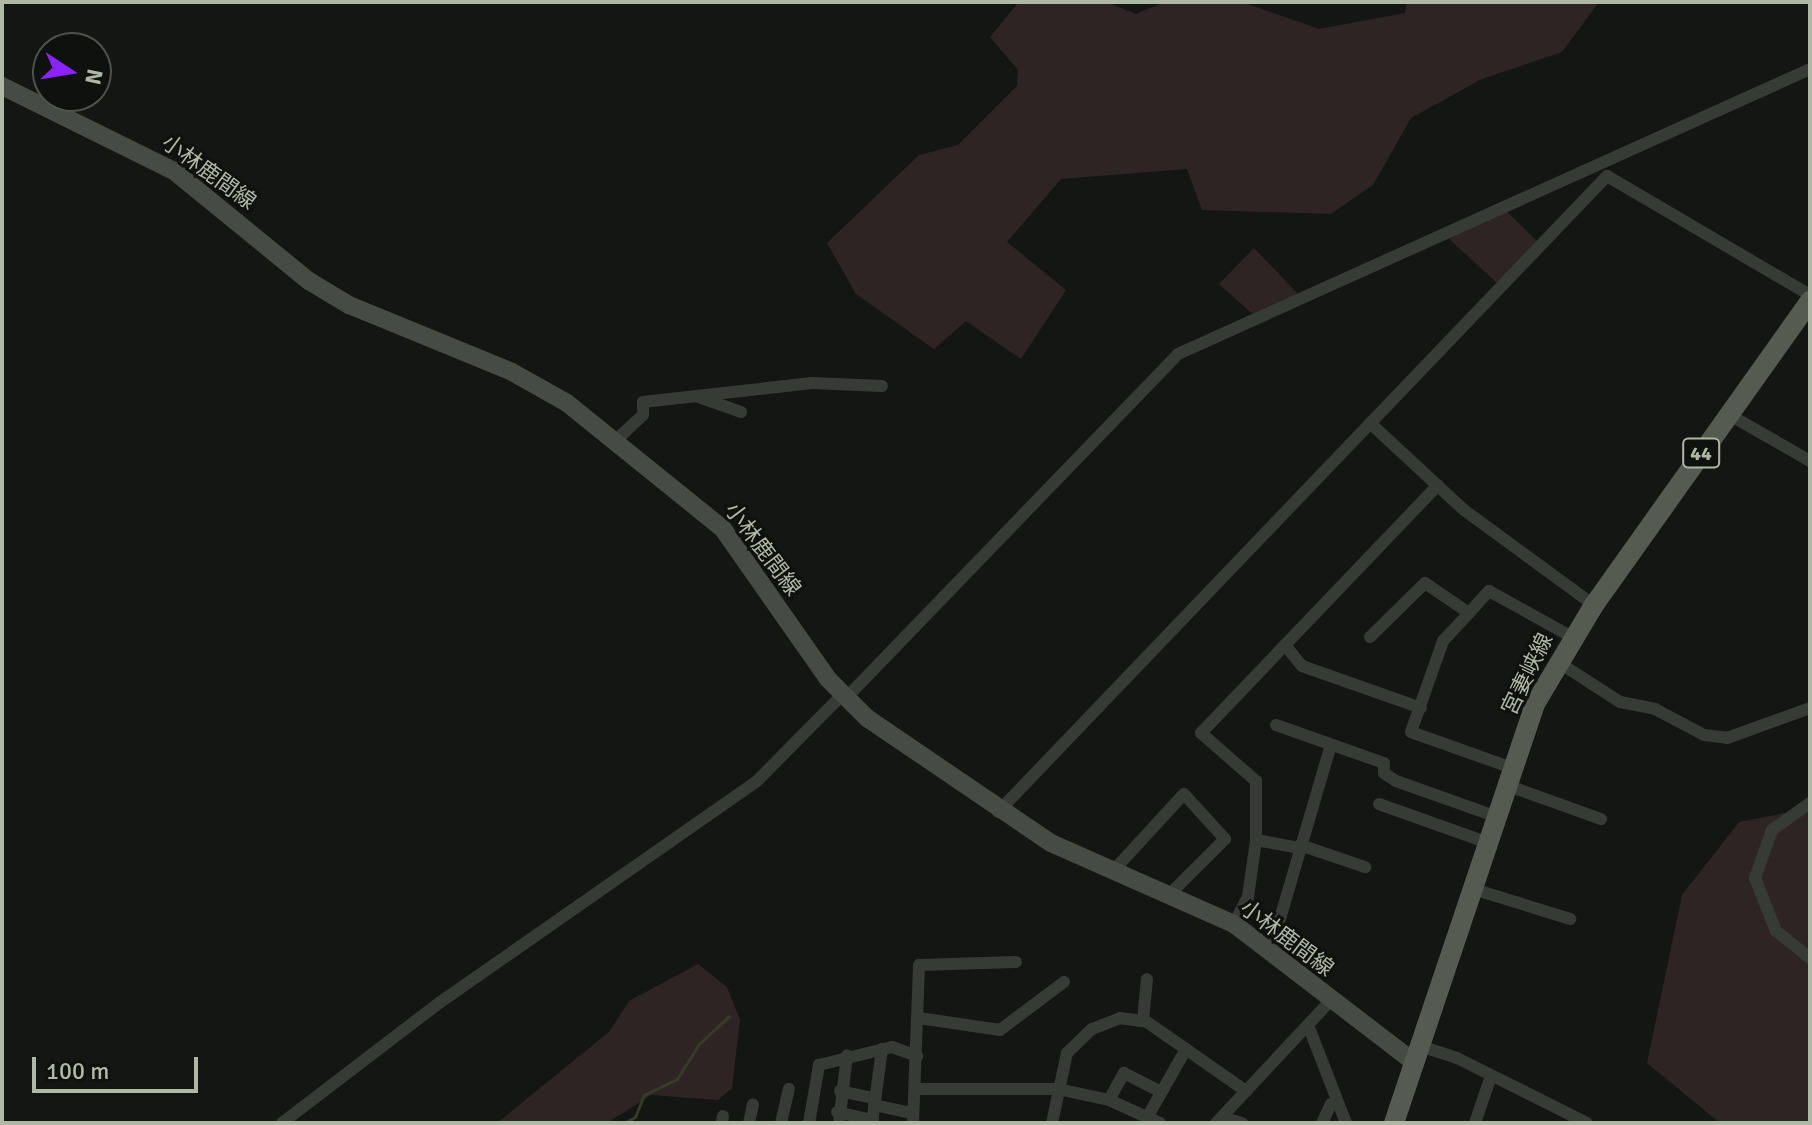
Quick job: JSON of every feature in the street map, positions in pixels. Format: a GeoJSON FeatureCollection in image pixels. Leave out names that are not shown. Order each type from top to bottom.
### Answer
{"type":"FeatureCollection","features":[{"type":"Feature","properties":{"kind":"main road","name":"小林鹿間線"},"geometry":{"type":"LineString","coordinates":[[2,86],[174,171],[331,295],[531,381],[615,441],[723,529],[844,696],[998,812],[1114,870],[1234,924],[1330,1001],[1414,1052]]}},
{"type":"Feature","properties":{"kind":"main road","name":"宮妻峡線"},"geometry":{"type":"LineString","coordinates":[[1394,1123],[1414,1052],[1495,816],[1558,662],[1594,605],[1810,298]]}},
{"type":"Feature","properties":{"kind":"street"},"geometry":{"type":"LineString","coordinates":[[282,1123],[439,1003],[756,782],[1178,354],[1810,69]]}},
{"type":"Feature","properties":{"kind":"street"},"geometry":{"type":"LineString","coordinates":[[1592,166],[1810,298]]}},
{"type":"Feature","properties":{"kind":"street"},"geometry":{"type":"LineString","coordinates":[[998,812],[1607,176]]}},
{"type":"Feature","properties":{"kind":"street"},"geometry":{"type":"LineString","coordinates":[[615,441],[643,415],[643,402],[812,383],[882,386]]}},
{"type":"Feature","properties":{"kind":"street"},"geometry":{"type":"LineString","coordinates":[[696,396],[741,412]]}},
{"type":"Feature","properties":{"kind":"street"},"geometry":{"type":"LineString","coordinates":[[1728,414],[1810,461]]}},
{"type":"Feature","properties":{"kind":"street"},"geometry":{"type":"LineString","coordinates":[[1370,423],[1438,485],[1594,605]]}},
{"type":"Feature","properties":{"kind":"street"},"geometry":{"type":"LineString","coordinates":[[1234,924],[1248,897],[1256,840],[1256,781],[1201,733],[1438,485]]}},
{"type":"Feature","properties":{"kind":"street"},"geometry":{"type":"LineString","coordinates":[[1370,637],[1425,583],[1469,613]]}},
{"type":"Feature","properties":{"kind":"street"},"geometry":{"type":"LineString","coordinates":[[1572,637],[1489,591],[1443,641],[1411,732],[1601,819]]}},
{"type":"Feature","properties":{"kind":"street"},"geometry":{"type":"LineString","coordinates":[[1285,645],[1302,666],[1421,708]]}},
{"type":"Feature","properties":{"kind":"street"},"geometry":{"type":"LineString","coordinates":[[1558,662],[1620,702],[1655,709],[1704,735],[1727,738],[1810,708]]}},
{"type":"Feature","properties":{"kind":"street"},"geometry":{"type":"LineString","coordinates":[[1276,725],[1384,763],[1384,773],[1396,781],[1495,816]]}},
{"type":"Feature","properties":{"kind":"street"},"geometry":{"type":"LineString","coordinates":[[1270,953],[1331,745]]}},
{"type":"Feature","properties":{"kind":"street"},"geometry":{"type":"LineString","coordinates":[[1114,870],[1184,794],[1225,839],[1169,895]]}},
{"type":"Feature","properties":{"kind":"street"},"geometry":{"type":"LineString","coordinates":[[1810,803],[1772,830],[1755,878],[1776,931],[1810,958]]}},
{"type":"Feature","properties":{"kind":"street"},"geometry":{"type":"LineString","coordinates":[[1379,804],[1486,842]]}},
{"type":"Feature","properties":{"kind":"street"},"geometry":{"type":"LineString","coordinates":[[1256,840],[1300,846],[1365,867]]}},
{"type":"Feature","properties":{"kind":"street"},"geometry":{"type":"LineString","coordinates":[[1470,888],[1570,919]]}},
{"type":"Feature","properties":{"kind":"street"},"geometry":{"type":"LineString","coordinates":[[840,1091],[913,1118],[919,965],[1016,962]]}},
{"type":"Feature","properties":{"kind":"street"},"geometry":{"type":"LineString","coordinates":[[1143,1020],[1147,979]]}},
{"type":"Feature","properties":{"kind":"street"},"geometry":{"type":"LineString","coordinates":[[919,1018],[1000,1030],[1064,982]]}},
{"type":"Feature","properties":{"kind":"street"},"geometry":{"type":"LineString","coordinates":[[1219,1120],[1330,1001]]}},
{"type":"Feature","properties":{"kind":"street"},"geometry":{"type":"LineString","coordinates":[[1052,1123],[1067,1053],[1079,1038],[1112,1020],[1143,1020],[1246,1091]]}},
{"type":"Feature","properties":{"kind":"street"},"geometry":{"type":"LineString","coordinates":[[1308,1025],[1346,1123]]}},
{"type":"Feature","properties":{"kind":"street"},"geometry":{"type":"LineString","coordinates":[[882,1049],[873,1102],[873,1122],[810,1118],[819,1065],[847,1055],[882,1049],[917,1056]]}},
{"type":"Feature","properties":{"kind":"street"},"geometry":{"type":"LineString","coordinates":[[915,1089],[1058,1089],[1109,1100],[1154,1120],[1161,1092],[1186,1049]]}},
{"type":"Feature","properties":{"kind":"street"},"geometry":{"type":"LineString","coordinates":[[1414,1052],[1457,1058],[1490,1079],[1587,1123]]}},
{"type":"Feature","properties":{"kind":"street"},"geometry":{"type":"LineString","coordinates":[[837,1118],[847,1055]]}},
{"type":"Feature","properties":{"kind":"street"},"geometry":{"type":"LineString","coordinates":[[1109,1100],[1124,1073],[1161,1092]]}},
{"type":"Feature","properties":{"kind":"street"},"geometry":{"type":"LineString","coordinates":[[1475,1123],[1490,1079]]}},
{"type":"Feature","properties":{"kind":"street"},"geometry":{"type":"LineString","coordinates":[[781,1123],[789,1089]]}},
{"type":"Feature","properties":{"kind":"street"},"geometry":{"type":"LineString","coordinates":[[749,1123],[753,1104]]}},
{"type":"Feature","properties":{"kind":"street"},"geometry":{"type":"LineString","coordinates":[[1322,1123],[1331,1104]]}},
{"type":"Feature","properties":{"kind":"street"},"geometry":{"type":"LineString","coordinates":[[1219,1120],[1242,1123]]}},
{"type":"Feature","properties":{"kind":"shaded area"},"geometry":{"type":"Polygon","coordinates":[[[1106,2],[1136,14],[1164,2],[1242,2],[1319,29],[1405,13],[1407,2],[1599,2],[1562,52],[1482,79],[1411,118],[1373,185],[1331,214],[1202,210],[1187,169],[1061,179],[1007,242],[1066,290],[1021,359],[966,321],[934,349],[856,294],[827,243],[919,155],[958,145],[1017,86],[1018,70],[990,37],[1018,3],[1106,2]]]}},
{"type":"Feature","properties":{"kind":"shaded area"},"geometry":{"type":"Polygon","coordinates":[[[1505,210],[1538,242],[1497,283],[1447,237],[1505,210]]]}},
{"type":"Feature","properties":{"kind":"shaded area"},"geometry":{"type":"Polygon","coordinates":[[[1254,248],[1300,296],[1256,317],[1219,284],[1254,248]]]}},
{"type":"Feature","properties":{"kind":"shaded area"},"geometry":{"type":"Polygon","coordinates":[[[1810,808],[1810,1123],[1720,1123],[1647,1063],[1682,895],[1739,822],[1810,808]]]}},
{"type":"Feature","properties":{"kind":"shaded area"},"geometry":{"type":"Polygon","coordinates":[[[698,964],[727,987],[740,1020],[732,1088],[718,1100],[651,1095],[607,1123],[497,1123],[609,1032],[629,1001],[698,964]]]}},
{"type":"Feature","properties":{"kind":"waterway"},"geometry":{"type":"LineString","coordinates":[[624,1123],[635,1117],[644,1095],[677,1079],[699,1044],[729,1016]]}},
{"type":"Feature","properties":{"kind":"waterway"},"geometry":{"type":"LineString","coordinates":[[570,1123],[607,1123]]}}]}
